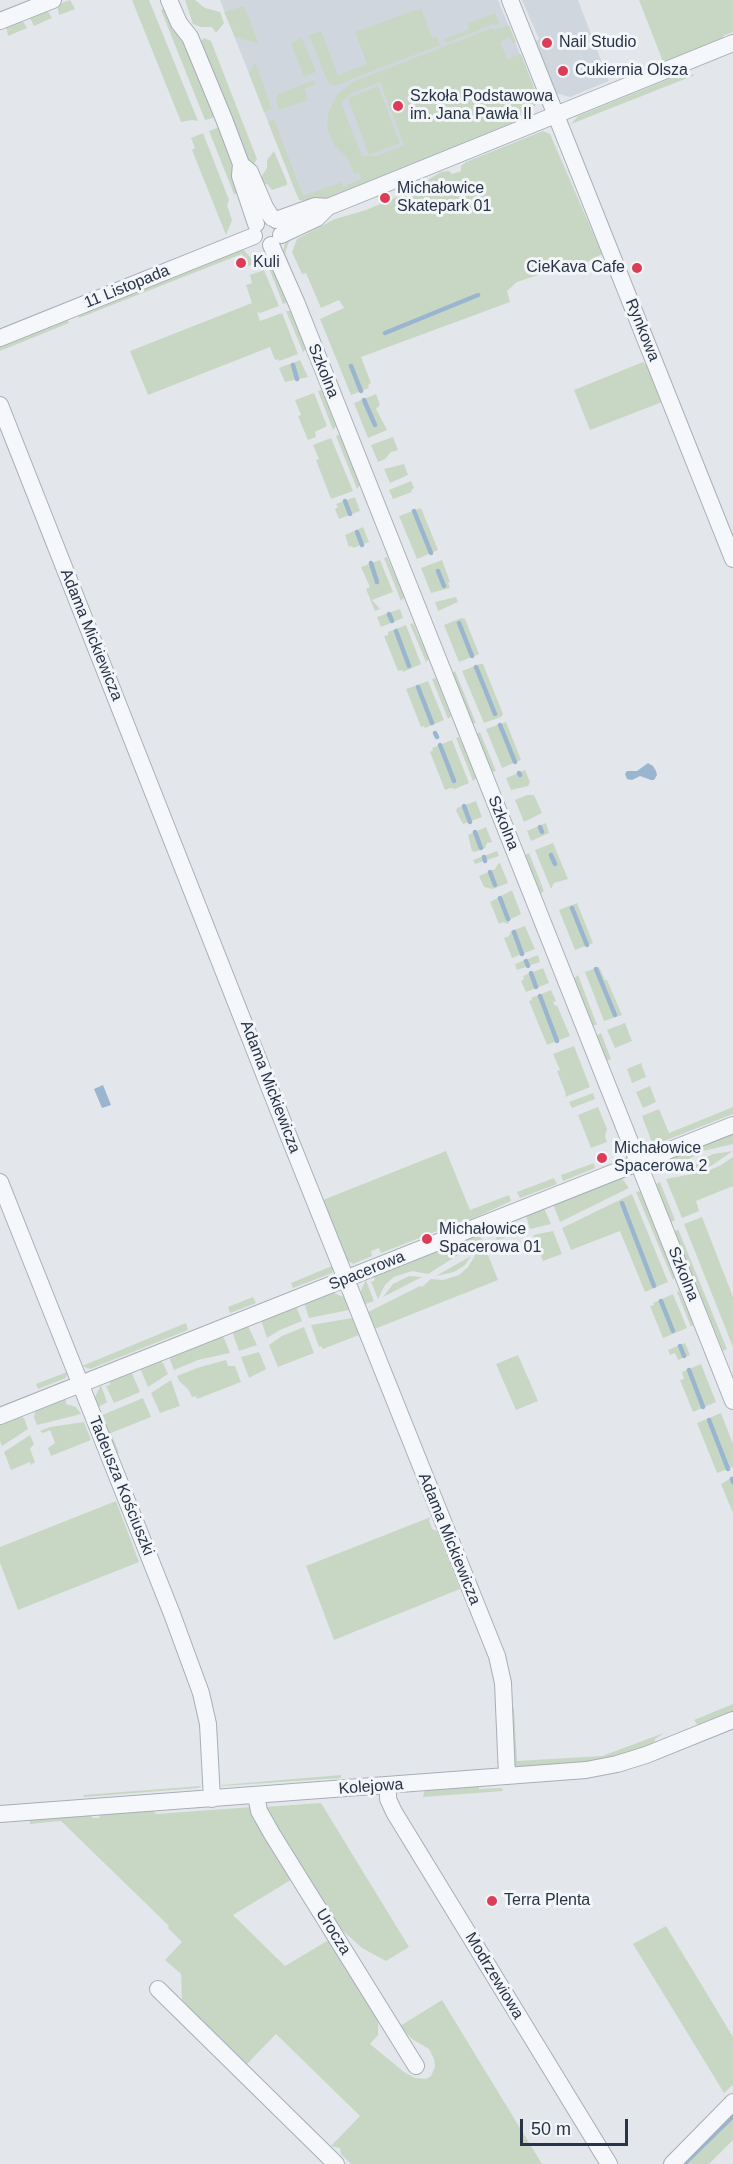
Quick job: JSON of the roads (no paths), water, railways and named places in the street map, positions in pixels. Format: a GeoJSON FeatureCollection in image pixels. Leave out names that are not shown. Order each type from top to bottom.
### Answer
{"type":"FeatureCollection","features":[{"type":"Feature","properties":{"kind":"street"},"geometry":{"type":"LineString","coordinates":[[0,21],[53,0]]}},
{"type":"Feature","properties":{"kind":"street","name":"Szkolna"},"geometry":{"type":"LineString","coordinates":[[169,0],[179,23],[190,38],[241,164],[250,172],[275,230],[297,304],[733,1401]]}},
{"type":"Feature","properties":{"kind":"street","name":"Szkolna"},"geometry":{"type":"LineString","coordinates":[[182,0],[189,20],[190,38]]}},
{"type":"Feature","properties":{"kind":"street","name":"Rynkowa"},"geometry":{"type":"LineString","coordinates":[[510,0],[733,559]]}},
{"type":"Feature","properties":{"kind":"street"},"geometry":{"type":"LineString","coordinates":[[255,230],[261,244],[275,230],[315,206],[328,207],[733,43]]}},
{"type":"Feature","properties":{"kind":"street","name":"Szkolna"},"geometry":{"type":"LineString","coordinates":[[241,164],[240,176],[255,230]]}},
{"type":"Feature","properties":{"kind":"street","name":"11 Listopada"},"geometry":{"type":"LineString","coordinates":[[0,338],[255,230],[263,218],[275,230]]}},
{"type":"Feature","properties":{"kind":"street","name":"Adama Mickiewicza"},"geometry":{"type":"LineString","coordinates":[[0,405],[500,1665],[503,1683],[507,1776]]}},
{"type":"Feature","properties":{"kind":"street","name":"Spacerowa"},"geometry":{"type":"LineString","coordinates":[[0,1416],[733,1125]]}},
{"type":"Feature","properties":{"kind":"street","name":"Tadeusza Kościuszki"},"geometry":{"type":"LineString","coordinates":[[0,1182],[172,1614],[201,1693],[208,1724],[212,1799]]}},
{"type":"Feature","properties":{"kind":"street","name":"Kolejowa"},"geometry":{"type":"LineString","coordinates":[[0,1814],[586,1770],[617,1764],[733,1720]]}},
{"type":"Feature","properties":{"kind":"street","name":"Modrzewiowa"},"geometry":{"type":"LineString","coordinates":[[388,1785],[388,1799],[394,1812],[609,2164]]}},
{"type":"Feature","properties":{"kind":"street","name":"Urocza"},"geometry":{"type":"LineString","coordinates":[[256,1795],[259,1811],[272,1834],[416,2066]]}},
{"type":"Feature","properties":{"kind":"street"},"geometry":{"type":"LineString","coordinates":[[158,1989],[336,2164]]}},
{"type":"Feature","properties":{"kind":"street"},"geometry":{"type":"LineString","coordinates":[[672,2164],[733,2102]]}},
{"type":"Feature","properties":{"kind":"water"},"geometry":{"type":"Polygon","coordinates":[[[648,763],[656,771],[657,775],[654,780],[640,776],[632,780],[627,779],[625,774],[627,771],[637,771],[648,763]]]}},
{"type":"Feature","properties":{"kind":"water"},"geometry":{"type":"Polygon","coordinates":[[[103,1085],[111,1105],[102,1108],[94,1089],[103,1085]]]}},
{"type":"Feature","properties":{"kind":"waterway"},"geometry":{"type":"LineString","coordinates":[[385,333],[478,295]]}},
{"type":"Feature","properties":{"kind":"waterway"},"geometry":{"type":"LineString","coordinates":[[293,365],[297,379]]}},
{"type":"Feature","properties":{"kind":"waterway"},"geometry":{"type":"LineString","coordinates":[[351,366],[361,391]]}},
{"type":"Feature","properties":{"kind":"waterway"},"geometry":{"type":"LineString","coordinates":[[364,400],[375,425]]}},
{"type":"Feature","properties":{"kind":"waterway"},"geometry":{"type":"LineString","coordinates":[[345,501],[350,514]]}},
{"type":"Feature","properties":{"kind":"waterway"},"geometry":{"type":"LineString","coordinates":[[414,511],[431,553]]}},
{"type":"Feature","properties":{"kind":"waterway"},"geometry":{"type":"LineString","coordinates":[[357,532],[362,545]]}},
{"type":"Feature","properties":{"kind":"waterway"},"geometry":{"type":"LineString","coordinates":[[371,563],[377,582]]}},
{"type":"Feature","properties":{"kind":"waterway"},"geometry":{"type":"LineString","coordinates":[[438,571],[444,586]]}},
{"type":"Feature","properties":{"kind":"waterway"},"geometry":{"type":"LineString","coordinates":[[389,614],[392,621]]}},
{"type":"Feature","properties":{"kind":"waterway"},"geometry":{"type":"LineString","coordinates":[[459,623],[472,656]]}},
{"type":"Feature","properties":{"kind":"waterway"},"geometry":{"type":"LineString","coordinates":[[396,631],[409,666]]}},
{"type":"Feature","properties":{"kind":"waterway"},"geometry":{"type":"LineString","coordinates":[[476,667],[495,714]]}},
{"type":"Feature","properties":{"kind":"waterway"},"geometry":{"type":"LineString","coordinates":[[418,687],[432,723]]}},
{"type":"Feature","properties":{"kind":"waterway"},"geometry":{"type":"LineString","coordinates":[[500,725],[515,762]]}},
{"type":"Feature","properties":{"kind":"waterway"},"geometry":{"type":"LineString","coordinates":[[435,733],[437,737]]}},
{"type":"Feature","properties":{"kind":"waterway"},"geometry":{"type":"LineString","coordinates":[[440,745],[454,781]]}},
{"type":"Feature","properties":{"kind":"waterway"},"geometry":{"type":"LineString","coordinates":[[464,806],[470,822]]}},
{"type":"Feature","properties":{"kind":"waterway"},"geometry":{"type":"LineString","coordinates":[[540,827],[542,832]]}},
{"type":"Feature","properties":{"kind":"waterway"},"geometry":{"type":"LineString","coordinates":[[475,832],[481,848]]}},
{"type":"Feature","properties":{"kind":"waterway"},"geometry":{"type":"LineString","coordinates":[[551,855],[555,864]]}},
{"type":"Feature","properties":{"kind":"waterway"},"geometry":{"type":"LineString","coordinates":[[484,857],[485,861]]}},
{"type":"Feature","properties":{"kind":"waterway"},"geometry":{"type":"LineString","coordinates":[[490,872],[495,885]]}},
{"type":"Feature","properties":{"kind":"waterway"},"geometry":{"type":"LineString","coordinates":[[500,898],[508,919]]}},
{"type":"Feature","properties":{"kind":"waterway"},"geometry":{"type":"LineString","coordinates":[[572,908],[587,945]]}},
{"type":"Feature","properties":{"kind":"waterway"},"geometry":{"type":"LineString","coordinates":[[514,932],[522,954]]}},
{"type":"Feature","properties":{"kind":"waterway"},"geometry":{"type":"LineString","coordinates":[[526,961],[528,966]]}},
{"type":"Feature","properties":{"kind":"waterway"},"geometry":{"type":"LineString","coordinates":[[596,969],[615,1015]]}},
{"type":"Feature","properties":{"kind":"waterway"},"geometry":{"type":"LineString","coordinates":[[531,973],[536,987]]}},
{"type":"Feature","properties":{"kind":"waterway"},"geometry":{"type":"LineString","coordinates":[[540,996],[557,1041]]}},
{"type":"Feature","properties":{"kind":"waterway"},"geometry":{"type":"LineString","coordinates":[[622,1203],[654,1286]]}},
{"type":"Feature","properties":{"kind":"waterway"},"geometry":{"type":"LineString","coordinates":[[661,1301],[673,1331]]}},
{"type":"Feature","properties":{"kind":"waterway"},"geometry":{"type":"LineString","coordinates":[[680,1346],[684,1356]]}},
{"type":"Feature","properties":{"kind":"waterway"},"geometry":{"type":"LineString","coordinates":[[689,1370],[703,1407]]}},
{"type":"Feature","properties":{"kind":"waterway"},"geometry":{"type":"LineString","coordinates":[[709,1420],[728,1469]]}},
{"type":"Feature","properties":{"kind":"waterway"},"geometry":{"type":"LineString","coordinates":[[684,2164],[733,2116]]}},
{"type":"Feature","properties":{"kind":"place","name":"Nail Studio"},"geometry":{"type":"Point","coordinates":[547,43]}},
{"type":"Feature","properties":{"kind":"place","name":"Cukiernia Olsza"},"geometry":{"type":"Point","coordinates":[563,71]}},
{"type":"Feature","properties":{"kind":"place","name":"Szkoła Podstawowa im. Jana Pawła II"},"geometry":{"type":"Point","coordinates":[398,106]}},
{"type":"Feature","properties":{"kind":"place","name":"Michałowice Skatepark 01"},"geometry":{"type":"Point","coordinates":[385,198]}},
{"type":"Feature","properties":{"kind":"place","name":"Kuli"},"geometry":{"type":"Point","coordinates":[241,263]}},
{"type":"Feature","properties":{"kind":"place","name":"CieKava Cafe"},"geometry":{"type":"Point","coordinates":[637,268]}},
{"type":"Feature","properties":{"kind":"place","name":"Michałowice Spacerowa 2"},"geometry":{"type":"Point","coordinates":[602,1158]}},
{"type":"Feature","properties":{"kind":"place","name":"Michałowice Spacerowa 01"},"geometry":{"type":"Point","coordinates":[427,1239]}},
{"type":"Feature","properties":{"kind":"place","name":"Terra Plenta"},"geometry":{"type":"Point","coordinates":[492,1901]}}]}
